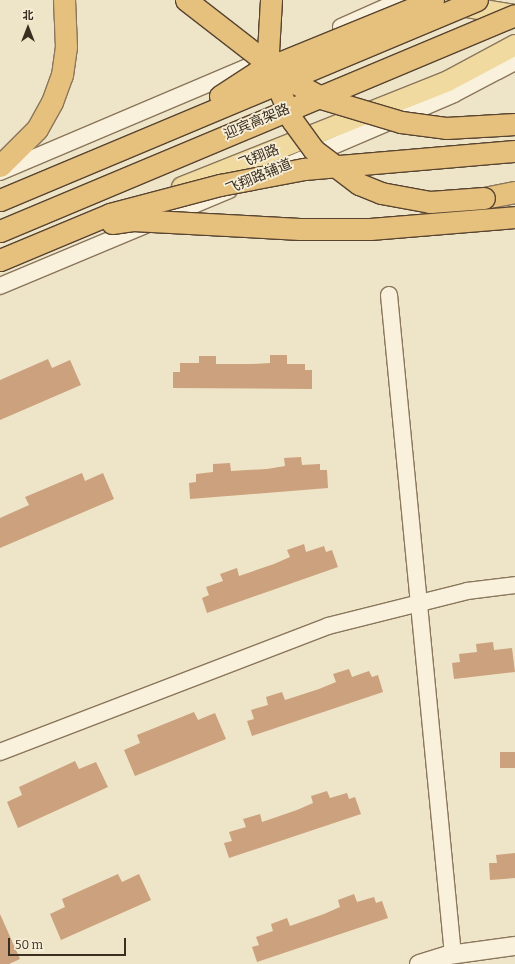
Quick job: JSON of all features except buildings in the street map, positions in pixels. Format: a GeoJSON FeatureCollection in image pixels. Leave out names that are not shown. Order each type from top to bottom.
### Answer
{"type":"FeatureCollection","features":[{"type":"Feature","properties":{"kind":"highway"},"geometry":{"type":"LineString","coordinates":[[0,166],[37,129],[52,102],[62,75],[66,47],[64,0]]}},
{"type":"Feature","properties":{"kind":"highway"},"geometry":{"type":"LineString","coordinates":[[186,0],[289,80],[344,106],[401,122],[446,128],[515,124]]}},
{"type":"Feature","properties":{"kind":"highway"},"geometry":{"type":"LineString","coordinates":[[271,0],[268,52],[282,102],[302,135],[333,166],[359,184],[382,193],[430,202],[515,192]]}},
{"type":"Feature","properties":{"kind":"highway"},"geometry":{"type":"LineString","coordinates":[[170,128],[257,72],[436,0]]}},
{"type":"Feature","properties":{"kind":"highway","name":"迎宾高架路"},"geometry":{"type":"LineString","coordinates":[[0,200],[478,0]]}},
{"type":"Feature","properties":{"kind":"highway","name":"迎宾高架路"},"geometry":{"type":"LineString","coordinates":[[0,231],[515,15]]}},
{"type":"Feature","properties":{"kind":"highway"},"geometry":{"type":"LineString","coordinates":[[0,260],[80,229],[110,214],[180,194],[304,169],[515,151]]}},
{"type":"Feature","properties":{"kind":"highway"},"geometry":{"type":"LineString","coordinates":[[80,229],[133,220],[292,229],[370,229],[515,216]]}},
{"type":"Feature","properties":{"kind":"main road"},"geometry":{"type":"LineString","coordinates":[[0,192],[436,0],[515,15]]}},
{"type":"Feature","properties":{"kind":"main road","name":"飞翔路"},"geometry":{"type":"LineString","coordinates":[[0,260],[448,81],[515,45]]}},
{"type":"Feature","properties":{"kind":"main road"},"geometry":{"type":"LineString","coordinates":[[419,964],[453,955],[515,946]]}},
{"type":"Feature","properties":{"kind":"street"},"geometry":{"type":"LineString","coordinates":[[0,172],[402,0]]}},
{"type":"Feature","properties":{"kind":"street","name":"飞翔路辅道"},"geometry":{"type":"LineString","coordinates":[[0,286],[454,94],[515,62]]}},
{"type":"Feature","properties":{"kind":"street"},"geometry":{"type":"LineString","coordinates":[[389,294],[453,955]]}},
{"type":"Feature","properties":{"kind":"street"},"geometry":{"type":"LineString","coordinates":[[0,752],[328,626],[467,591],[515,585]]}}]}
